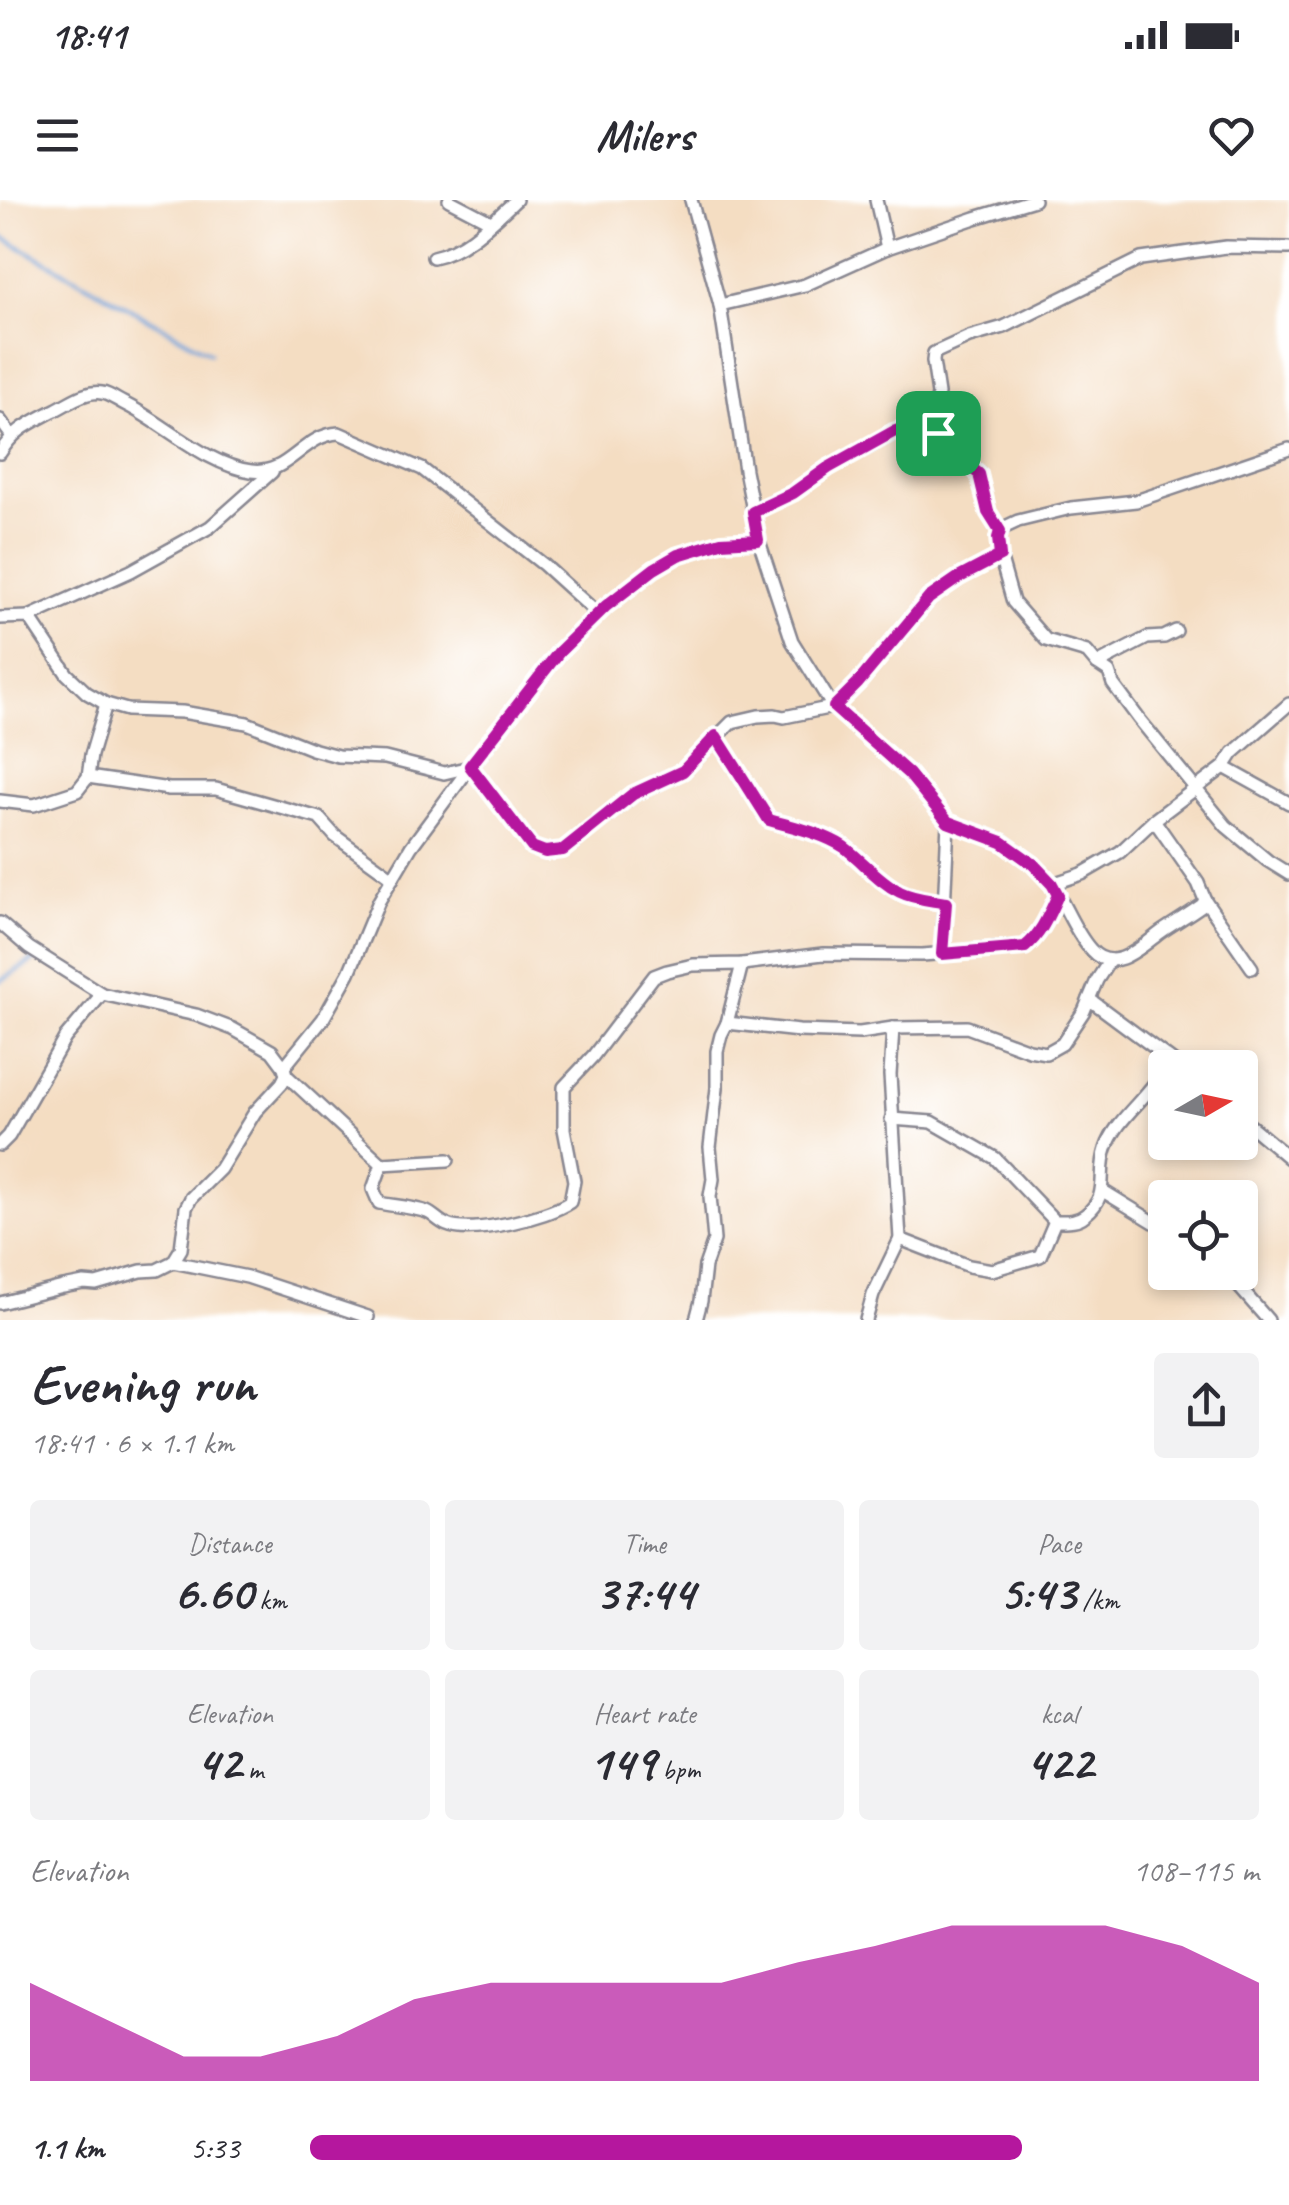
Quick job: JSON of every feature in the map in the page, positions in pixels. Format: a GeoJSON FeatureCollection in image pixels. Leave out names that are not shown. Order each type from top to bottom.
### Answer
{"type":"FeatureCollection","features":[{"type":"Feature","properties":{"kind":"street"},"geometry":{"type":"LineString","coordinates":[[449,200],[492,222]]}},
{"type":"Feature","properties":{"kind":"street"},"geometry":{"type":"LineString","coordinates":[[433,257],[454,250],[516,200]]}},
{"type":"Feature","properties":{"kind":"street"},"geometry":{"type":"LineString","coordinates":[[692,200],[720,305],[758,540],[792,641],[834,707],[909,774],[948,822],[1002,842],[1033,864],[1055,889],[1098,956],[1110,960],[1127,957],[1205,900]]}},
{"type":"Feature","properties":{"kind":"street"},"geometry":{"type":"LineString","coordinates":[[876,200],[887,248]]}},
{"type":"Feature","properties":{"kind":"street"},"geometry":{"type":"LineString","coordinates":[[720,305],[805,285],[887,248],[1034,200]]}},
{"type":"Feature","properties":{"kind":"street"},"geometry":{"type":"LineString","coordinates":[[1000,531],[988,512],[979,474],[946,446],[933,423],[938,394],[934,353],[1004,327],[1141,259],[1226,248],[1289,248]]}},
{"type":"Feature","properties":{"kind":"street"},"geometry":{"type":"LineString","coordinates":[[0,453],[12,435],[86,394],[103,393],[234,467],[275,470]]}},
{"type":"Feature","properties":{"kind":"street"},"geometry":{"type":"LineString","coordinates":[[753,512],[793,493],[828,468],[893,432],[933,418]]}},
{"type":"Feature","properties":{"kind":"street"},"geometry":{"type":"LineString","coordinates":[[0,420],[12,435]]}},
{"type":"Feature","properties":{"kind":"street"},"geometry":{"type":"LineString","coordinates":[[0,619],[29,617],[131,570],[210,527],[275,470],[326,434],[338,434],[422,468],[544,565],[598,614]]}},
{"type":"Feature","properties":{"kind":"street"},"geometry":{"type":"LineString","coordinates":[[1289,448],[1136,501],[1071,508],[1018,521],[1000,531],[998,538],[1013,602],[1046,640],[1087,652],[1109,672],[1113,684],[1226,826],[1289,874]]}},
{"type":"Feature","properties":{"kind":"street"},"geometry":{"type":"LineString","coordinates":[[174,1262],[181,1248],[191,1198],[220,1169],[254,1112],[282,1083],[285,1071],[323,1019],[349,973],[379,901],[412,847],[559,652],[598,614],[678,555],[721,542],[758,540]]}},
{"type":"Feature","properties":{"kind":"street"},"geometry":{"type":"LineString","coordinates":[[470,766],[532,847],[545,852],[563,850],[633,794],[683,771],[732,722],[834,707],[929,598],[1000,556]]}},
{"type":"Feature","properties":{"kind":"street"},"geometry":{"type":"LineString","coordinates":[[29,617],[67,674],[106,704],[126,710],[182,712],[247,723],[338,756],[384,758],[444,773],[470,766]]}},
{"type":"Feature","properties":{"kind":"street"},"geometry":{"type":"LineString","coordinates":[[1097,664],[1147,638],[1164,637],[1176,631]]}},
{"type":"Feature","properties":{"kind":"street"},"geometry":{"type":"LineString","coordinates":[[0,800],[34,804],[78,791],[88,777],[106,704]]}},
{"type":"Feature","properties":{"kind":"street"},"geometry":{"type":"LineString","coordinates":[[382,1164],[373,1189],[379,1203],[428,1212],[449,1226],[484,1227],[536,1218],[562,1208],[570,1202],[574,1181],[564,1129],[564,1087],[593,1056],[654,976],[693,965],[742,964],[824,954],[942,954],[1025,947],[1040,931],[1055,889],[1120,852],[1154,820],[1224,767],[1234,753],[1289,704]]}},
{"type":"Feature","properties":{"kind":"street"},"geometry":{"type":"LineString","coordinates":[[716,736],[769,820],[842,845],[899,892],[946,903]]}},
{"type":"Feature","properties":{"kind":"street"},"geometry":{"type":"LineString","coordinates":[[1224,767],[1289,803]]}},
{"type":"Feature","properties":{"kind":"street"},"geometry":{"type":"LineString","coordinates":[[88,777],[168,789],[216,789],[319,818],[335,836],[393,878]]}},
{"type":"Feature","properties":{"kind":"street"},"geometry":{"type":"LineString","coordinates":[[1154,820],[1252,968]]}},
{"type":"Feature","properties":{"kind":"street"},"geometry":{"type":"LineString","coordinates":[[942,954],[948,822]]}},
{"type":"Feature","properties":{"kind":"street"},"geometry":{"type":"LineString","coordinates":[[0,923],[29,948],[102,994],[196,1016],[233,1029],[272,1052],[285,1071],[382,1164],[448,1160]]}},
{"type":"Feature","properties":{"kind":"street"},"geometry":{"type":"LineString","coordinates":[[727,1023],[860,1033],[894,1028],[967,1027],[1046,1053],[1071,1034],[1110,960]]}},
{"type":"Feature","properties":{"kind":"street"},"geometry":{"type":"LineString","coordinates":[[696,1320],[704,1266],[714,1240],[710,1147],[717,1051],[742,964]]}},
{"type":"Feature","properties":{"kind":"street"},"geometry":{"type":"LineString","coordinates":[[0,1145],[9,1136],[65,1038],[102,994]]}},
{"type":"Feature","properties":{"kind":"street"},"geometry":{"type":"LineString","coordinates":[[1089,999],[1157,1050]]}},
{"type":"Feature","properties":{"kind":"street"},"geometry":{"type":"LineString","coordinates":[[866,1320],[873,1295],[900,1239],[890,1075],[894,1028]]}},
{"type":"Feature","properties":{"kind":"street"},"geometry":{"type":"LineString","coordinates":[[892,1120],[932,1122],[996,1158],[1055,1221],[1069,1222],[1083,1218],[1103,1191],[1106,1150],[1116,1129],[1148,1092]]}},
{"type":"Feature","properties":{"kind":"street"},"geometry":{"type":"LineString","coordinates":[[1258,1132],[1289,1158]]}},
{"type":"Feature","properties":{"kind":"street"},"geometry":{"type":"LineString","coordinates":[[1103,1191],[1148,1219]]}},
{"type":"Feature","properties":{"kind":"street"},"geometry":{"type":"LineString","coordinates":[[900,1239],[969,1266],[998,1270],[1040,1256],[1055,1221]]}},
{"type":"Feature","properties":{"kind":"street"},"geometry":{"type":"LineString","coordinates":[[0,1303],[64,1287],[96,1284],[141,1270],[157,1270],[174,1262],[247,1277],[368,1318]]}},
{"type":"Feature","properties":{"kind":"street"},"geometry":{"type":"LineString","coordinates":[[1242,1290],[1268,1320]]}},
{"type":"Feature","properties":{"kind":"waterway"},"geometry":{"type":"LineString","coordinates":[[0,236],[210,353]]}},
{"type":"Feature","properties":{"kind":"waterway"},"geometry":{"type":"LineString","coordinates":[[0,981],[37,958]]}},
{"type":"Feature","properties":{"kind":"route"},"geometry":{"type":"LineString","coordinates":[[933,418],[938,433],[946,446],[979,474],[988,512],[1000,531],[1000,556],[929,598],[834,707],[909,774],[948,822],[1002,842],[1033,864],[1052,884],[1058,895],[1034,940],[1025,947],[942,954],[946,903],[899,892],[842,845],[769,820],[716,736],[683,771],[633,794],[563,850],[545,852],[532,847],[470,766],[559,652],[606,606],[678,555],[721,542],[758,540],[753,512],[793,493],[828,468],[893,432],[933,418]]}}]}
